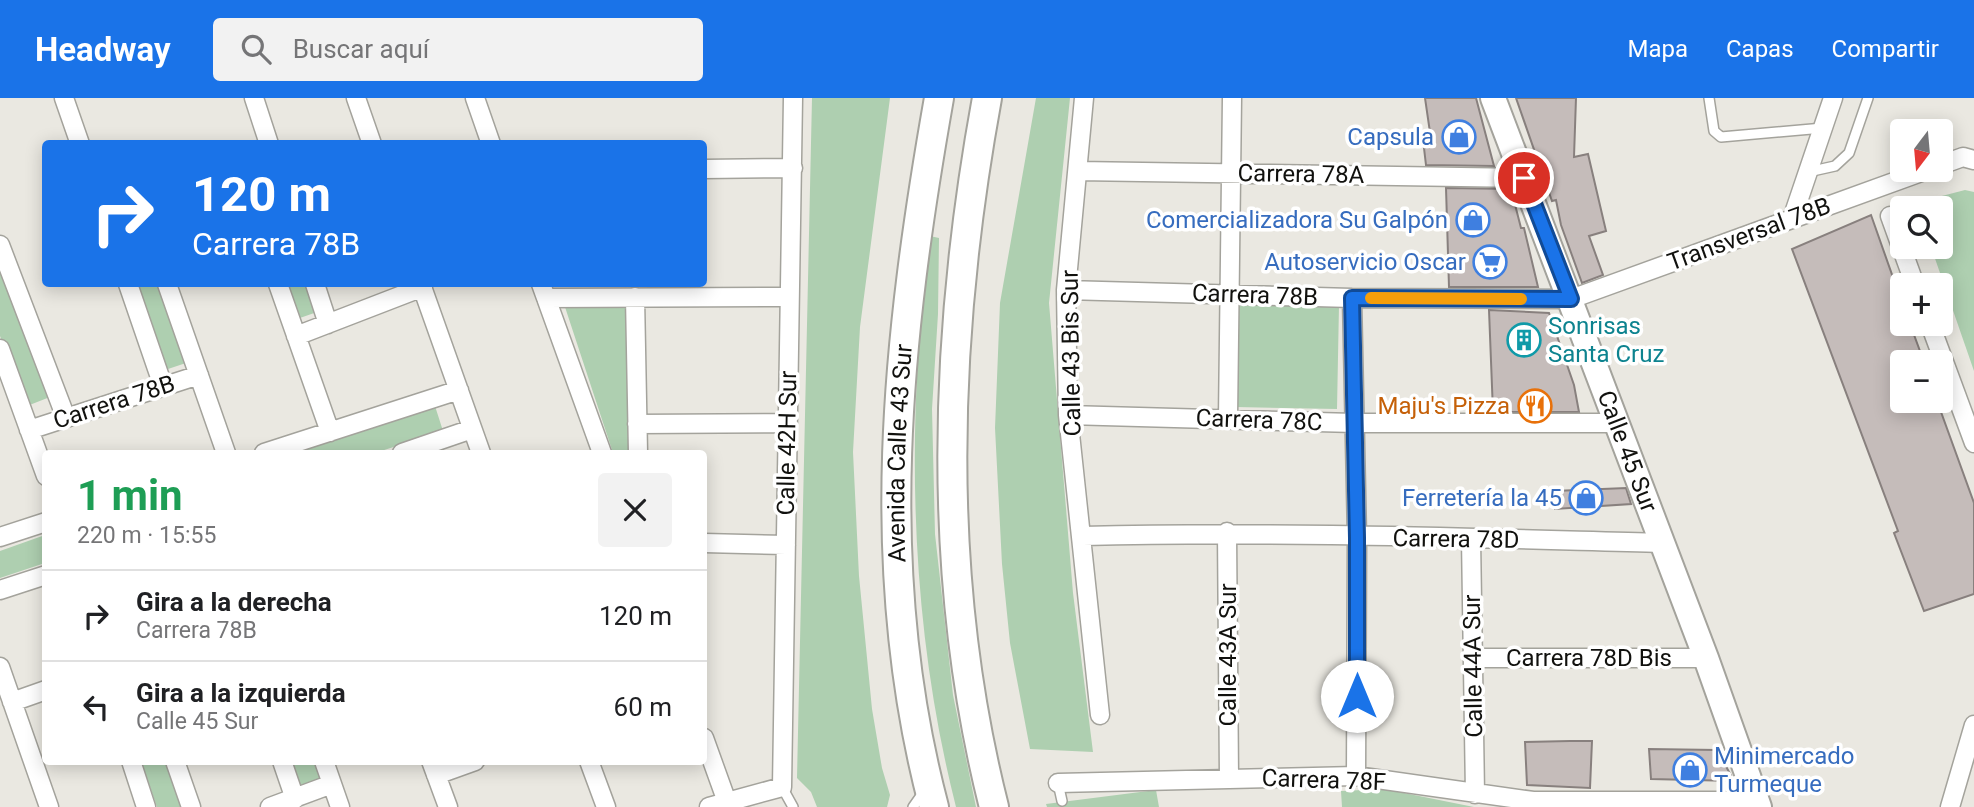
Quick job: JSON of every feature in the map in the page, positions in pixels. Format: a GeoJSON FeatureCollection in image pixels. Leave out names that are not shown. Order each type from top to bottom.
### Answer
{"type":"FeatureCollection","features":[{"type":"Feature","properties":{"kind":"main road","name":"Avenida Calle 43 Sur"},"geometry":{"type":"LineString","coordinates":[[925,800],[902,637],[895,482],[907,308],[939,98]]}},
{"type":"Feature","properties":{"kind":"main road","name":"Avenida Calle 43 Sur"},"geometry":{"type":"LineString","coordinates":[[987,98],[966,224],[960,286],[952,455],[954,545],[962,650],[974,730],[994,807]]}},
{"type":"Feature","properties":{"kind":"street"},"geometry":{"type":"LineString","coordinates":[[64,98],[78,140]]}},
{"type":"Feature","properties":{"kind":"street"},"geometry":{"type":"LineString","coordinates":[[254,98],[267,140]]}},
{"type":"Feature","properties":{"kind":"street"},"geometry":{"type":"LineString","coordinates":[[356,98],[371,140]]}},
{"type":"Feature","properties":{"kind":"street"},"geometry":{"type":"LineString","coordinates":[[475,98],[490,140]]}},
{"type":"Feature","properties":{"kind":"street","name":"Calle 42H Sur"},"geometry":{"type":"LineString","coordinates":[[782,787],[793,98]]}},
{"type":"Feature","properties":{"kind":"street","name":"Calle 43 Bis Sur"},"geometry":{"type":"LineString","coordinates":[[1084,98],[1066,290],[1068,415],[1100,715]]}},
{"type":"Feature","properties":{"kind":"street"},"geometry":{"type":"LineString","coordinates":[[1228,418],[1232,98]]}},
{"type":"Feature","properties":{"kind":"street","name":"Calle 45 Sur"},"geometry":{"type":"LineString","coordinates":[[1493,98],[1706,658],[1758,804]]}},
{"type":"Feature","properties":{"kind":"street"},"geometry":{"type":"LineString","coordinates":[[1792,219],[1833,98]]}},
{"type":"Feature","properties":{"kind":"street"},"geometry":{"type":"LineString","coordinates":[[707,169],[793,168]]}},
{"type":"Feature","properties":{"kind":"street","name":"Carrera 78A"},"geometry":{"type":"LineString","coordinates":[[1077,171],[1524,178]]}},
{"type":"Feature","properties":{"kind":"street","name":"Transversal 78B"},"geometry":{"type":"LineString","coordinates":[[1571,299],[1894,182]]}},
{"type":"Feature","properties":{"kind":"street"},"geometry":{"type":"LineString","coordinates":[[0,245],[66,418]]}},
{"type":"Feature","properties":{"kind":"street"},"geometry":{"type":"LineString","coordinates":[[129,287],[163,386]]}},
{"type":"Feature","properties":{"kind":"street"},"geometry":{"type":"LineString","coordinates":[[168,287],[225,450]]}},
{"type":"Feature","properties":{"kind":"street"},"geometry":{"type":"LineString","coordinates":[[279,287],[330,432]]}},
{"type":"Feature","properties":{"kind":"street"},"geometry":{"type":"LineString","coordinates":[[316,287],[328,324]]}},
{"type":"Feature","properties":{"kind":"street"},"geometry":{"type":"LineString","coordinates":[[296,336],[420,287]]}},
{"type":"Feature","properties":{"kind":"street"},"geometry":{"type":"LineString","coordinates":[[422,287],[480,450]]}},
{"type":"Feature","properties":{"kind":"street","name":"Carrera 78B"},"geometry":{"type":"LineString","coordinates":[[1066,290],[1352,298],[1571,299]]}},
{"type":"Feature","properties":{"kind":"street"},"geometry":{"type":"LineString","coordinates":[[601,450],[544,291],[635,297],[789,297]]}},
{"type":"Feature","properties":{"kind":"street"},"geometry":{"type":"LineString","coordinates":[[635,297],[638,450]]}},
{"type":"Feature","properties":{"kind":"street"},"geometry":{"type":"LineString","coordinates":[[1352,298],[1357,538],[1356,776]]}},
{"type":"Feature","properties":{"kind":"street"},"geometry":{"type":"LineString","coordinates":[[1934,336],[1974,443]]}},
{"type":"Feature","properties":{"kind":"street"},"geometry":{"type":"LineString","coordinates":[[0,349],[42,465]]}},
{"type":"Feature","properties":{"kind":"street","name":"Carrera 78B"},"geometry":{"type":"LineString","coordinates":[[29,430],[198,375]]}},
{"type":"Feature","properties":{"kind":"street"},"geometry":{"type":"LineString","coordinates":[[273,450],[459,390]]}},
{"type":"Feature","properties":{"kind":"street","name":"Carrera 78C"},"geometry":{"type":"LineString","coordinates":[[1068,415],[1354,423],[1617,423]]}},
{"type":"Feature","properties":{"kind":"street"},"geometry":{"type":"LineString","coordinates":[[638,424],[788,424]]}},
{"type":"Feature","properties":{"kind":"street"},"geometry":{"type":"LineString","coordinates":[[411,450],[472,429]]}},
{"type":"Feature","properties":{"kind":"street"},"geometry":{"type":"LineString","coordinates":[[0,537],[42,524]]}},
{"type":"Feature","properties":{"kind":"street","name":"Carrera 78D"},"geometry":{"type":"LineString","coordinates":[[1083,536],[1227,532],[1357,538],[1662,543]]}},
{"type":"Feature","properties":{"kind":"street","name":"Calle 43A Sur"},"geometry":{"type":"LineString","coordinates":[[1227,532],[1229,779]]}},
{"type":"Feature","properties":{"kind":"street","name":"Calle 44A Sur"},"geometry":{"type":"LineString","coordinates":[[1471,538],[1473,658],[1486,799]]}},
{"type":"Feature","properties":{"kind":"street"},"geometry":{"type":"LineString","coordinates":[[707,543],[786,544]]}},
{"type":"Feature","properties":{"kind":"street"},"geometry":{"type":"LineString","coordinates":[[0,590],[42,576]]}},
{"type":"Feature","properties":{"kind":"street","name":"Carrera 78D Bis"},"geometry":{"type":"LineString","coordinates":[[1473,658],[1706,658]]}},
{"type":"Feature","properties":{"kind":"street"},"geometry":{"type":"LineString","coordinates":[[0,667],[49,807]]}},
{"type":"Feature","properties":{"kind":"street"},"geometry":{"type":"LineString","coordinates":[[12,702],[42,691]]}},
{"type":"Feature","properties":{"kind":"street"},"geometry":{"type":"LineString","coordinates":[[1950,807],[1973,730]]}},
{"type":"Feature","properties":{"kind":"street"},"geometry":{"type":"LineString","coordinates":[[707,752],[718,805],[748,802],[782,787]]}},
{"type":"Feature","properties":{"kind":"street"},"geometry":{"type":"LineString","coordinates":[[132,765],[146,807]]}},
{"type":"Feature","properties":{"kind":"street"},"geometry":{"type":"LineString","coordinates":[[176,765],[191,807]]}},
{"type":"Feature","properties":{"kind":"street"},"geometry":{"type":"LineString","coordinates":[[283,765],[295,799]]}},
{"type":"Feature","properties":{"kind":"street"},"geometry":{"type":"LineString","coordinates":[[325,765],[340,807]]}},
{"type":"Feature","properties":{"kind":"street"},"geometry":{"type":"LineString","coordinates":[[448,807],[433,768],[451,765]]}},
{"type":"Feature","properties":{"kind":"street"},"geometry":{"type":"LineString","coordinates":[[590,765],[606,807]]}},
{"type":"Feature","properties":{"kind":"street","name":"Carrera 78F"},"geometry":{"type":"LineString","coordinates":[[1060,792],[1229,779],[1356,776],[1486,799],[1758,804]]}},
{"type":"Feature","properties":{"kind":"street"},"geometry":{"type":"LineString","coordinates":[[270,807],[332,785]]}},
{"type":"Feature","properties":{"kind":"lane"},"geometry":{"type":"LineString","coordinates":[[1709,98],[1714,131],[1721,137],[1823,128]]}},
{"type":"Feature","properties":{"kind":"lane"},"geometry":{"type":"LineString","coordinates":[[1808,172],[1835,166],[1849,153],[1868,98]]}},
{"type":"Feature","properties":{"kind":"lane"},"geometry":{"type":"LineString","coordinates":[[782,787],[793,807]]}},
{"type":"Feature","properties":{"kind":"green space"},"geometry":{"type":"Polygon","coordinates":[[[812,98],[890,98],[860,327],[853,452],[859,576],[872,709],[882,768],[890,795],[887,807],[817,807],[811,792],[797,778],[812,98]]]}},
{"type":"Feature","properties":{"kind":"green space"},"geometry":{"type":"Polygon","coordinates":[[[1036,98],[1070,98],[1049,303],[1073,593],[1093,752],[1030,749],[1010,643],[1002,564],[995,428],[1000,303],[1036,98]]]}},
{"type":"Feature","properties":{"kind":"green space"},"geometry":{"type":"Polygon","coordinates":[[[1965,190],[1974,192],[1974,371],[1953,310],[1953,273],[1940,273],[1935,259],[1953,259],[1953,196],[1942,196],[1965,190]]]}},
{"type":"Feature","properties":{"kind":"green space"},"geometry":{"type":"Polygon","coordinates":[[[930,236],[939,238],[938,314],[932,409],[935,534],[953,695],[976,807],[956,807],[940,737],[921,595],[915,451],[922,307],[930,236]]]}},
{"type":"Feature","properties":{"kind":"green space"},"geometry":{"type":"Polygon","coordinates":[[[3,272],[50,397],[27,406],[0,336],[0,273],[3,272]]]}},
{"type":"Feature","properties":{"kind":"green space"},"geometry":{"type":"Polygon","coordinates":[[[136,287],[163,287],[189,362],[165,370],[136,287]]]}},
{"type":"Feature","properties":{"kind":"green space"},"geometry":{"type":"Polygon","coordinates":[[[285,287],[312,287],[320,311],[297,319],[285,287]]]}},
{"type":"Feature","properties":{"kind":"green space"},"geometry":{"type":"Polygon","coordinates":[[[1239,303],[1339,305],[1337,409],[1236,407],[1239,303]]]}},
{"type":"Feature","properties":{"kind":"green space"},"geometry":{"type":"Polygon","coordinates":[[[629,305],[630,450],[612,450],[565,307],[629,305]]]}},
{"type":"Feature","properties":{"kind":"green space"},"geometry":{"type":"Polygon","coordinates":[[[435,406],[443,431],[384,450],[302,450],[435,406]]]}},
{"type":"Feature","properties":{"kind":"green space"},"geometry":{"type":"Polygon","coordinates":[[[42,536],[42,564],[0,578],[0,551],[42,536]]]}},
{"type":"Feature","properties":{"kind":"green space"},"geometry":{"type":"Polygon","coordinates":[[[142,765],[168,765],[183,807],[157,807],[142,765]]]}},
{"type":"Feature","properties":{"kind":"green space"},"geometry":{"type":"Polygon","coordinates":[[[289,765],[316,765],[323,785],[299,793],[289,765]]]}},
{"type":"Feature","properties":{"kind":"green space"},"geometry":{"type":"Polygon","coordinates":[[[1384,789],[1474,807],[1342,807],[1341,791],[1384,789]]]}},
{"type":"Feature","properties":{"kind":"green space"},"geometry":{"type":"Polygon","coordinates":[[[1156,790],[1159,807],[1047,807],[1046,804],[1156,790]]]}},
{"type":"Feature","properties":{"kind":"building"},"geometry":{"type":"Polygon","coordinates":[[[1425,98],[1476,98],[1494,166],[1426,165],[1424,148],[1432,146],[1425,98]]]}},
{"type":"Feature","properties":{"kind":"building"},"geometry":{"type":"Polygon","coordinates":[[[1516,98],[1576,98],[1574,157],[1588,154],[1606,231],[1589,236],[1603,275],[1582,283],[1561,225],[1556,200],[1552,201],[1516,98]]]}},
{"type":"Feature","properties":{"kind":"building"},"geometry":{"type":"Polygon","coordinates":[[[1446,188],[1511,189],[1521,228],[1524,228],[1538,287],[1449,287],[1446,188]]]}},
{"type":"Feature","properties":{"kind":"building"},"geometry":{"type":"Polygon","coordinates":[[[1871,215],[1891,273],[1890,336],[1914,336],[1920,350],[1890,350],[1890,413],[1941,413],[1974,503],[1974,594],[1924,611],[1894,533],[1898,531],[1792,249],[1871,215]]]}},
{"type":"Feature","properties":{"kind":"building"},"geometry":{"type":"Polygon","coordinates":[[[1489,310],[1549,313],[1574,385],[1579,412],[1493,412],[1489,310]]]}},
{"type":"Feature","properties":{"kind":"building","name":"Ferretería la 45"},"geometry":{"type":"Polygon","coordinates":[[[1626,488],[1631,504],[1555,509],[1554,491],[1626,488]]]}},
{"type":"Feature","properties":{"kind":"building"},"geometry":{"type":"Polygon","coordinates":[[[1592,741],[1590,788],[1527,785],[1525,742],[1592,741]]]}},
{"type":"Feature","properties":{"kind":"building"},"geometry":{"type":"Polygon","coordinates":[[[1649,749],[1717,750],[1734,781],[1651,779],[1649,749]]]}},
{"type":"Feature","properties":{"kind":"slow traffic"},"geometry":{"type":"LineString","coordinates":[[1371,298],[1521,299]]}},
{"type":"Feature","properties":{"kind":"place","name":"Capsula"},"geometry":{"type":"Point","coordinates":[1459,137]}},
{"type":"Feature","properties":{"kind":"place","name":"Comercializadora Su Galpón"},"geometry":{"type":"Point","coordinates":[1473,220]}},
{"type":"Feature","properties":{"kind":"place","name":"Autoservicio Oscar"},"geometry":{"type":"Point","coordinates":[1490,262]}},
{"type":"Feature","properties":{"kind":"place","name":"Sonrisas Santa Cruz"},"geometry":{"type":"Point","coordinates":[1524,340]}},
{"type":"Feature","properties":{"kind":"place","name":"Maju's Pizza"},"geometry":{"type":"Point","coordinates":[1535,406]}},
{"type":"Feature","properties":{"kind":"place","name":"Ferretería la 45"},"geometry":{"type":"Point","coordinates":[1586,498]}},
{"type":"Feature","properties":{"kind":"place","name":"Minimercado Turmeque"},"geometry":{"type":"Point","coordinates":[1690,770]}},
{"type":"Feature","properties":{"kind":"route"},"geometry":{"type":"LineString","coordinates":[[1357,696],[1352,298],[1571,299],[1524,178]]}}]}
